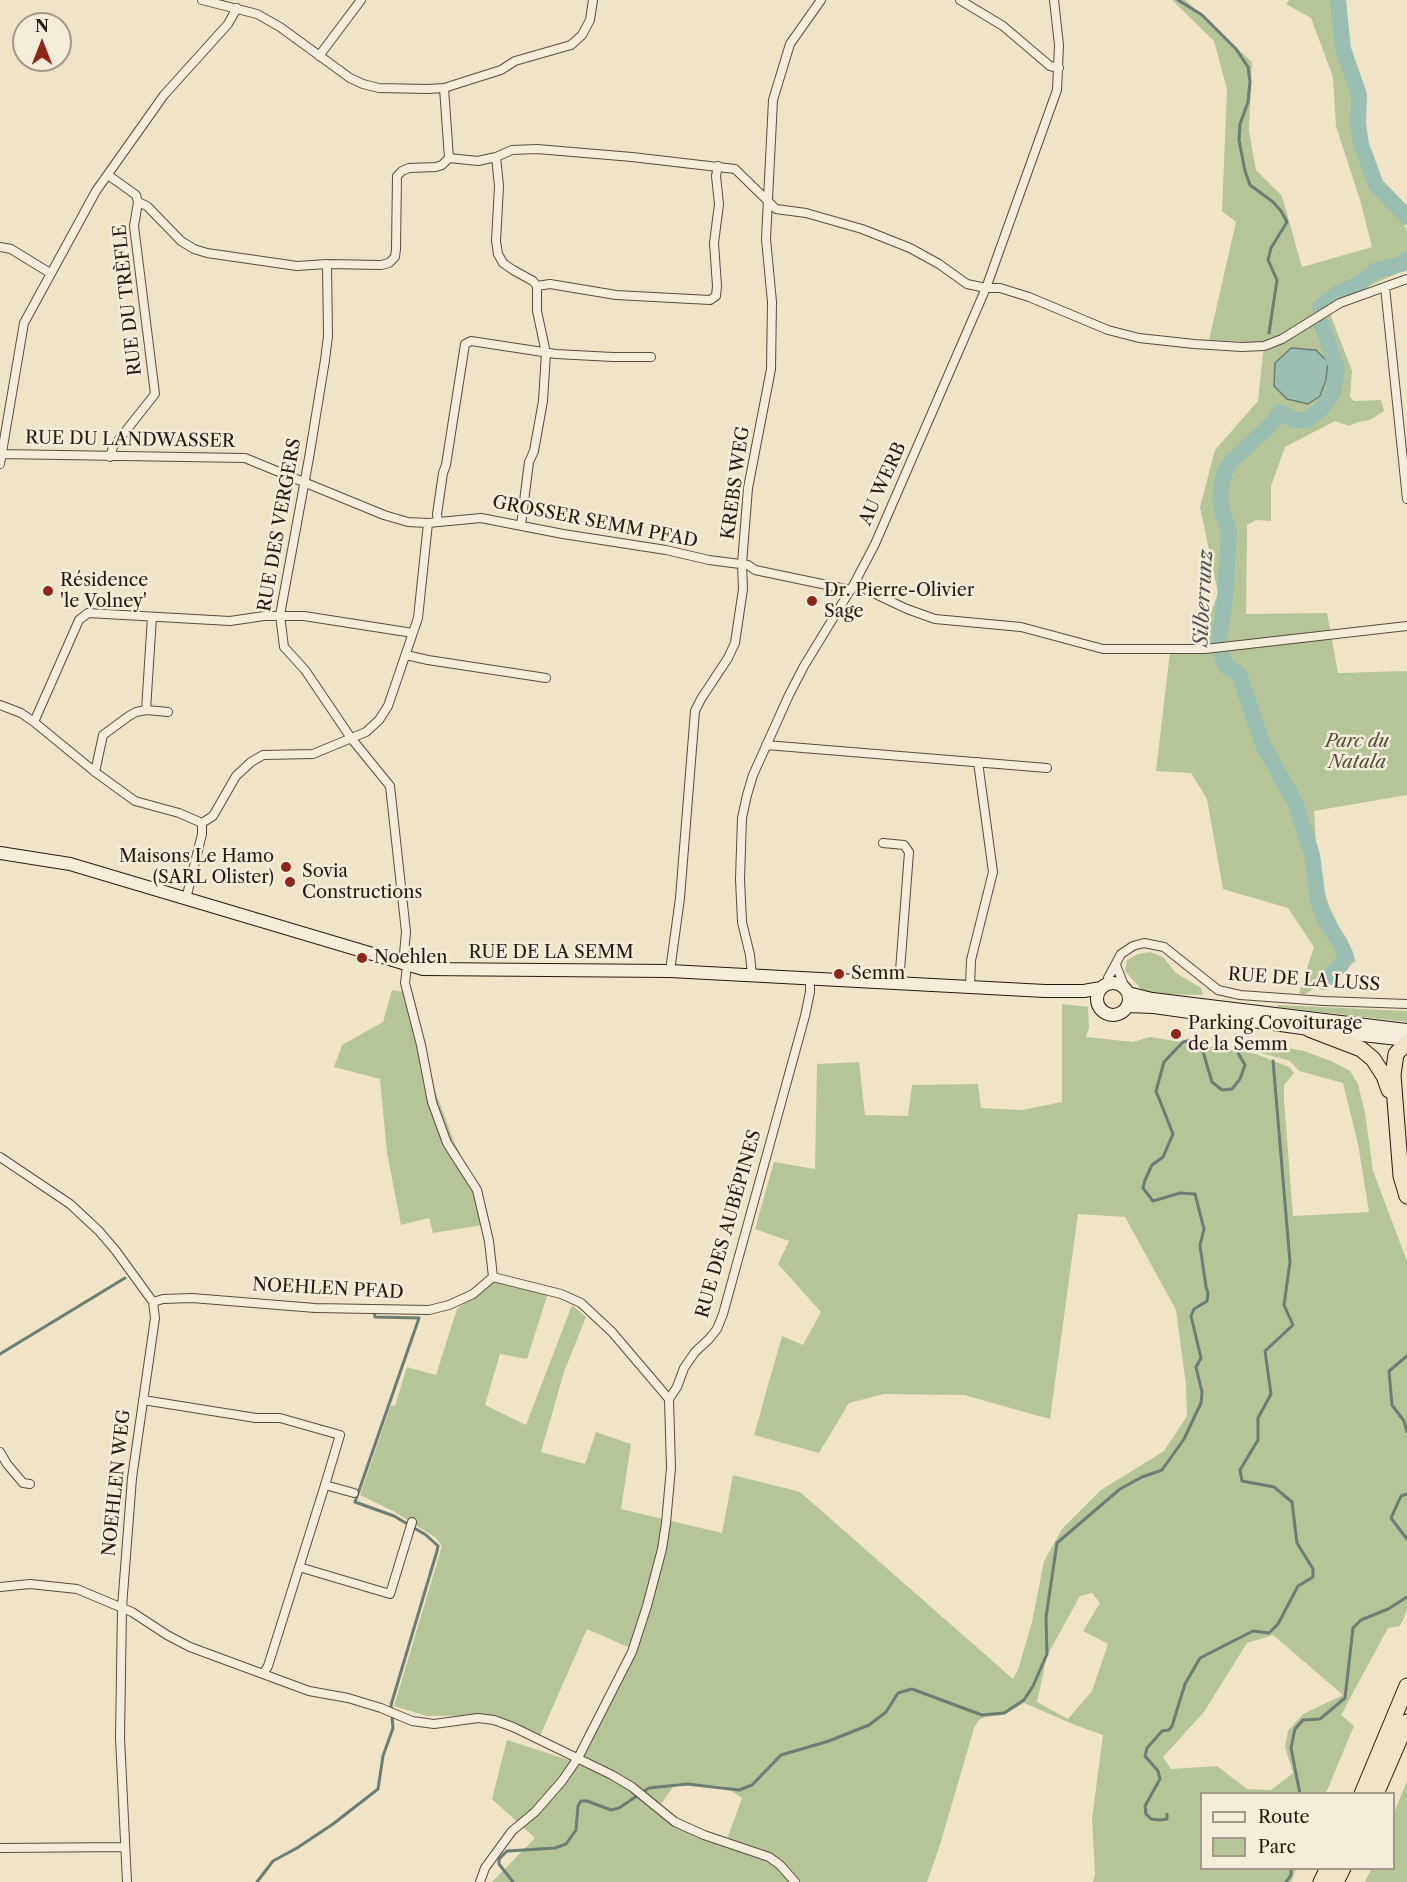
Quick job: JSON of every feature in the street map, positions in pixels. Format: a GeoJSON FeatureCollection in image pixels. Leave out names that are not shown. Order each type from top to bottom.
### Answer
{"type":"FeatureCollection","features":[{"type":"Feature","properties":{"kind":"highway"},"geometry":{"type":"LineString","coordinates":[[1309,1029],[1361,1049],[1373,1059],[1384,1076],[1394,1101]]}},
{"type":"Feature","properties":{"kind":"highway"},"geometry":{"type":"LineString","coordinates":[[1407,1035],[1396,1054],[1393,1075],[1401,1176],[1407,1196]]}},
{"type":"Feature","properties":{"kind":"highway"},"geometry":{"type":"LineString","coordinates":[[1363,1792],[1407,1686]]}},
{"type":"Feature","properties":{"kind":"highway"},"geometry":{"type":"LineString","coordinates":[[1377,1792],[1407,1722]]}},
{"type":"Feature","properties":{"kind":"main road","name":"RUE DE LA SEMM"},"geometry":{"type":"LineString","coordinates":[[0,853],[58,861],[423,969],[670,971],[1045,992],[1084,991],[1104,986]]}},
{"type":"Feature","properties":{"kind":"main road"},"geometry":{"type":"LineString","coordinates":[[1127,996],[1121,1013],[1112,1015],[1103,1012],[1097,1003],[1098,993],[1104,986],[1117,983],[1127,996],[1154,1007],[1309,1029],[1407,1035]]}},
{"type":"Feature","properties":{"kind":"main road","name":"RUE DE LA SEMM"},"geometry":{"type":"LineString","coordinates":[[1045,992],[1097,1003]]}},
{"type":"Feature","properties":{"kind":"main road"},"geometry":{"type":"LineString","coordinates":[[1127,996],[1407,1035]]}},
{"type":"Feature","properties":{"kind":"street"},"geometry":{"type":"LineString","coordinates":[[202,0],[257,14],[280,27],[350,78],[379,88],[444,88],[501,70],[515,61],[571,45],[582,35],[590,20],[593,0]]}},
{"type":"Feature","properties":{"kind":"street"},"geometry":{"type":"LineString","coordinates":[[319,56],[361,0]]}},
{"type":"Feature","properties":{"kind":"street","name":"KREBS WEG"},"geometry":{"type":"LineString","coordinates":[[670,971],[680,898],[695,711],[729,658],[735,643],[743,589],[742,564],[748,488],[771,369],[772,302],[766,239],[773,100],[790,44],[821,0]]}},
{"type":"Feature","properties":{"kind":"street"},"geometry":{"type":"LineString","coordinates":[[960,0],[1003,26],[1050,66],[1059,68]]}},
{"type":"Feature","properties":{"kind":"street","name":"AU WERB"},"geometry":{"type":"LineString","coordinates":[[752,976],[750,955],[742,922],[740,879],[742,818],[753,775],[804,666],[852,587],[874,544],[986,288],[1057,90],[1059,45],[1054,0]]}},
{"type":"Feature","properties":{"kind":"street"},"geometry":{"type":"LineString","coordinates":[[0,464],[24,323],[96,191],[164,95],[228,24],[237,8]]}},
{"type":"Feature","properties":{"kind":"street"},"geometry":{"type":"LineString","coordinates":[[444,88],[449,158]]}},
{"type":"Feature","properties":{"kind":"street"},"geometry":{"type":"LineString","coordinates":[[138,202],[147,206],[181,241],[209,254],[297,266],[381,265],[394,258],[397,176],[409,168],[436,167],[449,158],[478,160],[496,157],[512,150],[537,149],[718,166],[735,170],[776,209],[806,213],[832,220],[910,248],[939,264],[967,284],[1000,288],[1029,297],[1108,330],[1138,338],[1242,347],[1264,346],[1282,339],[1340,303],[1407,279]]}},
{"type":"Feature","properties":{"kind":"street"},"geometry":{"type":"LineString","coordinates":[[496,157],[499,186],[496,241],[498,254],[503,262],[537,286],[537,311],[546,353],[543,401],[534,451],[529,462],[521,525]]}},
{"type":"Feature","properties":{"kind":"street"},"geometry":{"type":"LineString","coordinates":[[537,286],[550,284],[616,295],[710,300],[716,296],[717,286],[714,243],[718,204],[716,176],[718,166]]}},
{"type":"Feature","properties":{"kind":"street","name":"RUE DU TRÈFLE"},"geometry":{"type":"LineString","coordinates":[[108,175],[136,195],[138,202],[134,225],[155,394],[113,447],[110,457]]}},
{"type":"Feature","properties":{"kind":"street"},"geometry":{"type":"LineString","coordinates":[[0,247],[11,249],[50,273]]}},
{"type":"Feature","properties":{"kind":"street","name":"RUE DES VERGERS"},"geometry":{"type":"LineString","coordinates":[[327,264],[328,336],[280,615],[284,647],[305,670],[351,738],[390,786],[406,932],[405,982],[432,1102],[447,1143],[477,1190],[489,1241],[493,1277]]}},
{"type":"Feature","properties":{"kind":"street"},"geometry":{"type":"LineString","coordinates":[[1385,287],[1407,499]]}},
{"type":"Feature","properties":{"kind":"street"},"geometry":{"type":"LineString","coordinates":[[438,522],[442,473],[446,465],[465,344],[471,342],[546,353],[651,357]]}},
{"type":"Feature","properties":{"kind":"street","name":"RUE DU LANDWASSER"},"geometry":{"type":"LineString","coordinates":[[1,454],[244,458],[384,515],[408,522],[428,523]]}},
{"type":"Feature","properties":{"kind":"street","name":"GROSSER SEMM PFAD"},"geometry":{"type":"LineString","coordinates":[[428,523],[481,518],[742,564],[755,570],[852,587],[935,619],[1021,627],[1103,649],[1214,649],[1407,626]]}},
{"type":"Feature","properties":{"kind":"street"},"geometry":{"type":"LineString","coordinates":[[202,823],[213,816],[236,776],[251,762],[263,755],[314,754],[366,732],[379,720],[388,706],[418,618],[428,523]]}},
{"type":"Feature","properties":{"kind":"street"},"geometry":{"type":"LineString","coordinates":[[34,722],[79,620],[88,613],[232,620],[280,615],[304,616],[413,633]]}},
{"type":"Feature","properties":{"kind":"street"},"geometry":{"type":"LineString","coordinates":[[146,710],[152,617]]}},
{"type":"Feature","properties":{"kind":"street"},"geometry":{"type":"LineString","coordinates":[[406,655],[546,678]]}},
{"type":"Feature","properties":{"kind":"street"},"geometry":{"type":"LineString","coordinates":[[0,705],[21,713],[34,722],[95,772],[135,801],[179,813],[202,823]]}},
{"type":"Feature","properties":{"kind":"street"},"geometry":{"type":"LineString","coordinates":[[95,772],[103,735],[136,712],[146,710],[168,712]]}},
{"type":"Feature","properties":{"kind":"street"},"geometry":{"type":"LineString","coordinates":[[766,745],[1047,768]]}},
{"type":"Feature","properties":{"kind":"street"},"geometry":{"type":"LineString","coordinates":[[970,987],[972,960],[993,872],[978,762]]}},
{"type":"Feature","properties":{"kind":"street"},"geometry":{"type":"LineString","coordinates":[[186,899],[202,834],[202,823]]}},
{"type":"Feature","properties":{"kind":"street"},"geometry":{"type":"LineString","coordinates":[[883,843],[904,845],[909,852],[899,984]]}},
{"type":"Feature","properties":{"kind":"street","name":"RUE DE LA LUSS"},"geometry":{"type":"LineString","coordinates":[[1104,986],[1121,954],[1132,946],[1144,943],[1164,947],[1218,990],[1240,995],[1314,1001],[1407,1004]]}},
{"type":"Feature","properties":{"kind":"street"},"geometry":{"type":"LineString","coordinates":[[1116,964],[1127,996]]}},
{"type":"Feature","properties":{"kind":"street","name":"RUE DES AUBÉPINES"},"geometry":{"type":"LineString","coordinates":[[480,1882],[485,1868],[512,1831],[535,1812],[562,1781],[578,1758],[632,1652],[650,1594],[666,1523],[671,1468],[669,1399],[694,1352],[709,1340],[717,1329],[723,1314],[805,1016],[810,979]]}},
{"type":"Feature","properties":{"kind":"street"},"geometry":{"type":"LineString","coordinates":[[0,1157],[70,1204],[99,1231],[153,1302]]}},
{"type":"Feature","properties":{"kind":"street"},"geometry":{"type":"LineString","coordinates":[[493,1277],[561,1294],[581,1303],[612,1332],[669,1399]]}},
{"type":"Feature","properties":{"kind":"street","name":"NOEHLEN PFAD"},"geometry":{"type":"LineString","coordinates":[[153,1302],[163,1299],[192,1298],[315,1308],[429,1310],[448,1305],[473,1293],[493,1277]]}},
{"type":"Feature","properties":{"kind":"street","name":"NOEHLEN WEG"},"geometry":{"type":"LineString","coordinates":[[127,1882],[120,1738],[122,1607],[132,1478],[155,1318],[153,1302]]}},
{"type":"Feature","properties":{"kind":"street"},"geometry":{"type":"LineString","coordinates":[[143,1400],[256,1418],[280,1418],[340,1435],[268,1666],[263,1674]]}},
{"type":"Feature","properties":{"kind":"street"},"geometry":{"type":"LineString","coordinates":[[0,1452],[23,1483],[30,1484]]}},
{"type":"Feature","properties":{"kind":"street"},"geometry":{"type":"LineString","coordinates":[[325,1485],[354,1493]]}},
{"type":"Feature","properties":{"kind":"street"},"geometry":{"type":"LineString","coordinates":[[299,1567],[390,1594],[412,1522]]}},
{"type":"Feature","properties":{"kind":"street"},"geometry":{"type":"LineString","coordinates":[[0,1587],[30,1584],[77,1589],[132,1612],[190,1647],[309,1691],[348,1698],[412,1721],[434,1724],[478,1718],[513,1726],[632,1787],[675,1822],[704,1835],[769,1857],[780,1865],[795,1882]]}},
{"type":"Feature","properties":{"kind":"street"},"geometry":{"type":"LineString","coordinates":[[0,1848],[125,1846]]}},
{"type":"Feature","properties":{"kind":"green space","name":"Parc du Natala"},"geometry":{"type":"Polygon","coordinates":[[[1172,0],[1185,0],[1252,62],[1249,131],[1256,170],[1282,196],[1302,267],[1372,247],[1361,203],[1336,126],[1333,77],[1311,18],[1286,4],[1289,0],[1332,0],[1360,96],[1365,173],[1399,207],[1407,232],[1407,269],[1360,290],[1328,308],[1352,371],[1350,397],[1354,401],[1381,400],[1384,411],[1370,420],[1349,426],[1335,421],[1285,447],[1271,486],[1271,521],[1256,520],[1247,525],[1246,614],[1327,613],[1338,673],[1407,671],[1407,795],[1314,811],[1318,873],[1330,908],[1356,961],[1304,995],[1299,993],[1314,947],[1288,908],[1223,889],[1207,799],[1191,773],[1156,771],[1170,652],[1200,644],[1218,593],[1200,507],[1215,450],[1258,401],[1264,343],[1209,340],[1236,222],[1222,211],[1227,89],[1214,41],[1172,0]]]}},
{"type":"Feature","properties":{"kind":"green space"},"geometry":{"type":"Polygon","coordinates":[[[1150,952],[1163,957],[1176,973],[1201,988],[1203,995],[1154,994],[1141,989],[1125,971],[1127,960],[1138,954],[1150,952]]]}},
{"type":"Feature","properties":{"kind":"green space"},"geometry":{"type":"Polygon","coordinates":[[[392,990],[413,993],[431,1079],[453,1139],[485,1204],[489,1224],[433,1233],[429,1218],[401,1225],[387,1153],[380,1079],[334,1067],[342,1045],[383,1022],[392,990]]]}},
{"type":"Feature","properties":{"kind":"green space"},"geometry":{"type":"Polygon","coordinates":[[[1062,1004],[1088,1007],[1089,1028],[1086,1037],[1133,1042],[1150,1037],[1256,1054],[1289,1067],[1294,1073],[1284,1085],[1293,1216],[1369,1212],[1358,1144],[1343,1083],[1299,1071],[1290,1061],[1257,1052],[1260,1043],[1304,1051],[1331,1061],[1350,1071],[1358,1084],[1365,1113],[1373,1171],[1407,1261],[1407,1610],[1400,1626],[1388,1628],[1341,1715],[1354,1726],[1326,1792],[1200,1792],[1200,1870],[1296,1870],[1291,1882],[1093,1882],[1095,1874],[1092,1819],[1103,1735],[1024,1703],[1004,1715],[979,1720],[974,1728],[927,1882],[492,1882],[535,1838],[492,1799],[507,1740],[572,1761],[630,1648],[587,1629],[540,1736],[494,1715],[427,1716],[394,1706],[442,1546],[435,1537],[393,1511],[360,1495],[391,1405],[395,1406],[407,1367],[436,1375],[457,1309],[496,1280],[549,1290],[527,1359],[500,1354],[485,1405],[526,1425],[572,1305],[586,1317],[564,1372],[541,1452],[585,1464],[596,1432],[631,1444],[621,1509],[722,1533],[733,1475],[800,1492],[1013,1679],[1018,1670],[1032,1622],[1044,1561],[1062,1529],[1101,1490],[1164,1451],[1187,1416],[1186,1385],[1176,1310],[1125,1217],[1078,1214],[1050,1419],[964,1395],[884,1394],[849,1403],[819,1453],[754,1435],[782,1336],[803,1345],[821,1312],[778,1264],[789,1241],[755,1229],[774,1162],[815,1169],[817,1064],[859,1062],[865,1115],[908,1116],[912,1085],[978,1084],[981,1108],[1022,1110],[1062,1102],[1062,1004]],[[1092,1593],[1080,1596],[1047,1656],[1037,1702],[1068,1719],[1092,1691],[1108,1644],[1083,1631],[1100,1603],[1092,1593]],[[1273,1635],[1247,1643],[1204,1712],[1163,1757],[1171,1769],[1217,1766],[1247,1789],[1271,1790],[1293,1773],[1285,1747],[1288,1731],[1303,1714],[1343,1695],[1273,1635]],[[676,1783],[655,1812],[698,1838],[727,1839],[742,1798],[724,1786],[676,1783]]]}},
{"type":"Feature","properties":{"kind":"green space"},"geometry":{"type":"Polygon","coordinates":[[[1278,1005],[1407,1011],[1407,1022],[1277,1007],[1278,1005]]]}},
{"type":"Feature","properties":{"kind":"green space"},"geometry":{"type":"Polygon","coordinates":[[[1407,1781],[1407,1882],[1365,1882],[1371,1870],[1395,1870],[1395,1811],[1407,1781]]]}},
{"type":"Feature","properties":{"kind":"water"},"geometry":{"type":"Polygon","coordinates":[[[1291,348],[1316,350],[1328,362],[1326,380],[1320,396],[1308,404],[1287,399],[1274,386],[1275,363],[1291,348]]]}},
{"type":"Feature","properties":{"kind":"waterway"},"geometry":{"type":"LineString","coordinates":[[1178,0],[1202,15],[1236,49],[1248,67],[1250,82],[1248,102],[1240,124],[1239,140],[1245,171],[1250,185],[1273,202],[1287,222],[1271,248],[1268,260],[1277,280],[1269,333]]}},
{"type":"Feature","properties":{"kind":"waterway","name":"Silberrunz"},"geometry":{"type":"LineString","coordinates":[[1338,0],[1343,49],[1359,95],[1358,123],[1361,145],[1376,185],[1407,217]]}},
{"type":"Feature","properties":{"kind":"waterway","name":"Silberrunz"},"geometry":{"type":"LineString","coordinates":[[1320,307],[1338,293],[1358,285],[1374,271],[1401,264],[1407,260]]}},
{"type":"Feature","properties":{"kind":"waterway","name":"Silberrunz"},"geometry":{"type":"LineString","coordinates":[[1321,323],[1337,368],[1333,393],[1321,409],[1307,420],[1294,420],[1280,412],[1272,423],[1230,463],[1224,474],[1220,498],[1229,531],[1225,598],[1219,640],[1222,658],[1227,667],[1239,674],[1263,745],[1295,802],[1312,855],[1318,901],[1326,922],[1346,956],[1341,965],[1323,982]]}},
{"type":"Feature","properties":{"kind":"waterway"},"geometry":{"type":"LineString","coordinates":[[513,1882],[499,1864],[499,1859],[507,1851],[555,1848],[566,1844],[576,1830],[578,1806],[581,1801],[611,1810],[619,1808],[649,1788],[687,1784],[739,1790],[752,1785],[781,1755],[829,1741],[869,1725],[886,1712],[898,1693],[912,1689],[982,1715],[1004,1713],[1024,1700],[1047,1654],[1046,1617],[1057,1543],[1120,1489],[1142,1477],[1162,1470],[1184,1439],[1201,1403],[1202,1392],[1196,1367],[1201,1358],[1191,1316],[1194,1309],[1207,1301],[1208,1293],[1200,1245],[1204,1229],[1195,1194],[1180,1193],[1153,1201],[1143,1188],[1152,1165],[1163,1157],[1173,1134],[1156,1091],[1164,1062],[1183,1042],[1195,1039],[1201,1045],[1212,1082],[1222,1090],[1232,1089],[1240,1079],[1245,1065],[1238,1053]]}},
{"type":"Feature","properties":{"kind":"waterway"},"geometry":{"type":"LineString","coordinates":[[1167,1814],[1167,1819],[1160,1820],[1151,1819],[1146,1814],[1145,1806],[1160,1779],[1158,1771],[1145,1756],[1147,1748],[1162,1731],[1169,1730],[1172,1726],[1185,1684],[1200,1658],[1253,1631],[1269,1633],[1278,1624],[1298,1586],[1313,1577],[1313,1569],[1297,1543],[1292,1502],[1274,1487],[1242,1481],[1240,1470],[1258,1440],[1258,1418],[1271,1394],[1265,1351],[1293,1325],[1284,1305],[1290,1262],[1273,1061]]}},
{"type":"Feature","properties":{"kind":"waterway"},"geometry":{"type":"LineString","coordinates":[[0,1354],[125,1278]]}},
{"type":"Feature","properties":{"kind":"waterway"},"geometry":{"type":"LineString","coordinates":[[257,1882],[273,1861],[333,1824],[378,1789],[383,1756],[393,1728],[391,1705],[437,1551],[438,1546],[426,1535],[394,1516],[355,1502],[419,1318],[375,1317],[374,1311]]}},
{"type":"Feature","properties":{"kind":"waterway"},"geometry":{"type":"LineString","coordinates":[[1407,1356],[1389,1371],[1392,1405],[1404,1421],[1407,1432]]}},
{"type":"Feature","properties":{"kind":"waterway"},"geometry":{"type":"LineString","coordinates":[[1407,1494],[1401,1496],[1391,1518],[1407,1539]]}},
{"type":"Feature","properties":{"kind":"waterway"},"geometry":{"type":"LineString","coordinates":[[1300,1792],[1291,1748],[1295,1729],[1303,1720],[1320,1719],[1345,1698],[1353,1628],[1361,1620],[1388,1609],[1407,1597]]}},
{"type":"Feature","properties":{"kind":"waterway"},"geometry":{"type":"LineString","coordinates":[[1286,1882],[1291,1875],[1291,1870]]}},
{"type":"Feature","properties":{"kind":"place","name":"Résidence 'le Volney'"},"geometry":{"type":"Point","coordinates":[48,591]}},
{"type":"Feature","properties":{"kind":"place","name":"Dr. Pierre-Olivier Sage"},"geometry":{"type":"Point","coordinates":[812,601]}},
{"type":"Feature","properties":{"kind":"place","name":"Maisons Le Hamo (SARL Olister)"},"geometry":{"type":"Point","coordinates":[286,867]}},
{"type":"Feature","properties":{"kind":"place","name":"Sovia Constructions"},"geometry":{"type":"Point","coordinates":[290,882]}},
{"type":"Feature","properties":{"kind":"place","name":"Noehlen"},"geometry":{"type":"Point","coordinates":[362,958]}},
{"type":"Feature","properties":{"kind":"place","name":"Semm"},"geometry":{"type":"Point","coordinates":[839,974]}},
{"type":"Feature","properties":{"kind":"place","name":"Parking Covoiturage de la Semm"},"geometry":{"type":"Point","coordinates":[1176,1034]}}]}
